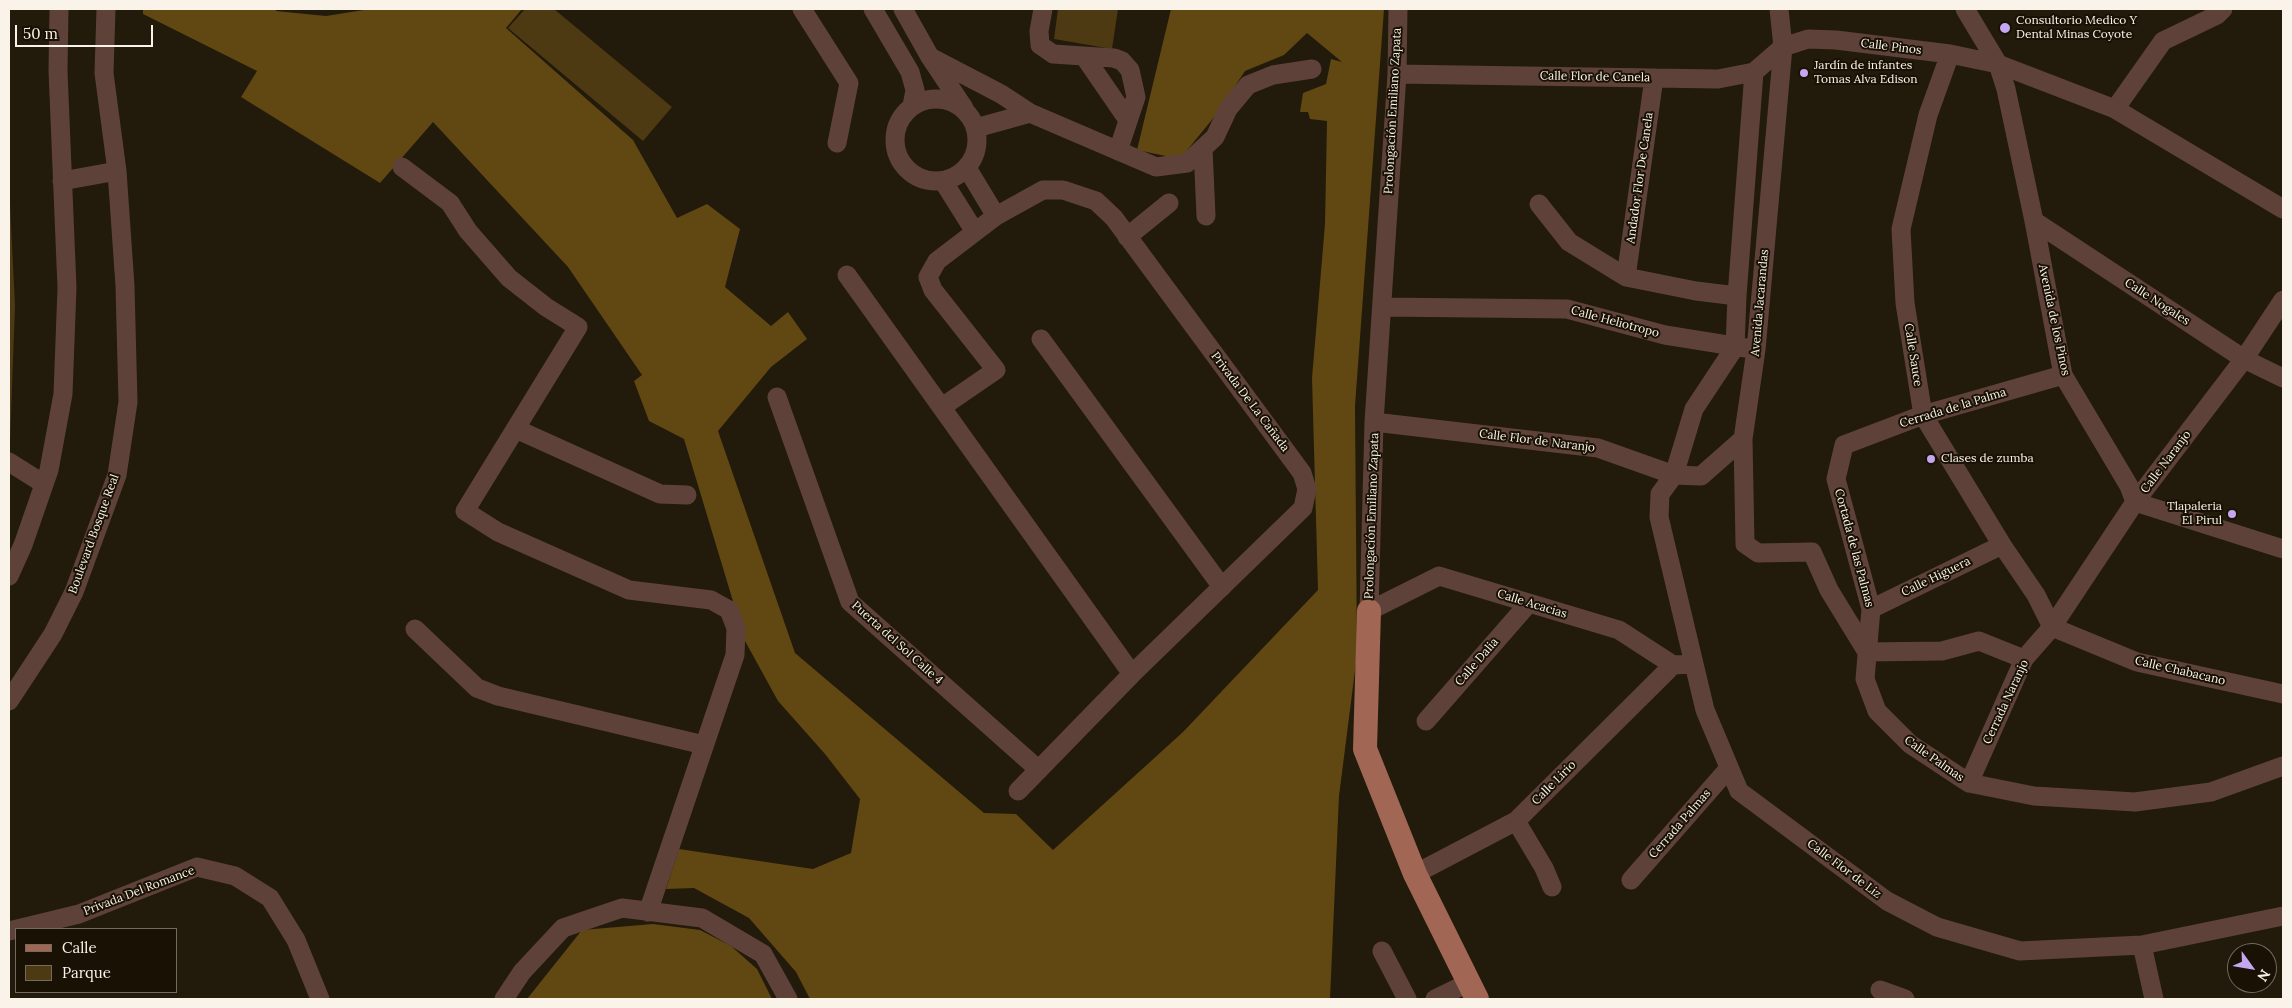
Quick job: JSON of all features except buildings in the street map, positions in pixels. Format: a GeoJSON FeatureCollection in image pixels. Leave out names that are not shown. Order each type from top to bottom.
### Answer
{"type":"FeatureCollection","features":[{"type":"Feature","properties":{"kind":"main road","name":"Prolongación Emiliano Zapata"},"geometry":{"type":"LineString","coordinates":[[1369,611],[1365,749],[1415,874],[1473,991]]}},
{"type":"Feature","properties":{"kind":"street"},"geometry":{"type":"LineString","coordinates":[[9,576],[23,545],[44,484],[63,394],[67,288],[58,71],[59,9]]}},
{"type":"Feature","properties":{"kind":"street","name":"Boulevard Bosque Real"},"geometry":{"type":"LineString","coordinates":[[9,702],[53,634],[74,592],[116,474],[128,402],[125,286],[117,171],[104,73],[106,9]]}},
{"type":"Feature","properties":{"kind":"street"},"geometry":{"type":"LineString","coordinates":[[802,9],[849,83],[837,143]]}},
{"type":"Feature","properties":{"kind":"street"},"geometry":{"type":"LineString","coordinates":[[872,9],[910,72],[915,90],[912,106]]}},
{"type":"Feature","properties":{"kind":"street"},"geometry":{"type":"LineString","coordinates":[[903,9],[930,57],[972,120],[976,149],[967,168],[956,176],[943,181],[929,181],[916,176],[905,167],[898,155],[895,141],[897,128],[903,115],[912,106],[937,98],[959,105],[972,120]]}},
{"type":"Feature","properties":{"kind":"street"},"geometry":{"type":"LineString","coordinates":[[1043,9],[1039,31],[1040,45],[1053,54],[1114,58],[1122,61],[1130,70],[1136,97],[1118,151]]}},
{"type":"Feature","properties":{"kind":"street","name":"Prolongación Emiliano Zapata"},"geometry":{"type":"LineString","coordinates":[[1369,611],[1374,422],[1397,74],[1398,9]]}},
{"type":"Feature","properties":{"kind":"street","name":"Avenida Jacarandas"},"geometry":{"type":"LineString","coordinates":[[1779,9],[1783,47],[1756,350],[1742,439],[1745,544],[1758,553],[1812,552],[1829,590],[1867,652]]}},
{"type":"Feature","properties":{"kind":"street","name":"Avenida de los Pinos"},"geometry":{"type":"LineString","coordinates":[[1966,9],[1998,64],[2006,89],[2034,221],[2063,375],[2129,486],[2135,502]]}},
{"type":"Feature","properties":{"kind":"street"},"geometry":{"type":"LineString","coordinates":[[2114,109],[2163,41],[2217,15],[2222,9]]}},
{"type":"Feature","properties":{"kind":"street","name":"Calle Pinos"},"geometry":{"type":"LineString","coordinates":[[1783,47],[1808,39],[1836,40],[1950,54],[1998,64]]}},
{"type":"Feature","properties":{"kind":"street","name":"Calle Flor de Canela"},"geometry":{"type":"LineString","coordinates":[[1397,74],[1718,79],[1754,72],[1783,47]]}},
{"type":"Feature","properties":{"kind":"street","name":"Calle Sauce"},"geometry":{"type":"LineString","coordinates":[[1950,54],[1928,115],[1901,229],[1905,303],[1923,415],[2002,545],[2036,595],[2052,627]]}},
{"type":"Feature","properties":{"kind":"street"},"geometry":{"type":"LineString","coordinates":[[1084,56],[1128,120]]}},
{"type":"Feature","properties":{"kind":"street"},"geometry":{"type":"LineString","coordinates":[[930,57],[1001,94],[1030,113],[1156,167],[1187,163],[1215,137],[1228,109],[1248,85],[1273,75],[1312,69]]}},
{"type":"Feature","properties":{"kind":"street"},"geometry":{"type":"LineString","coordinates":[[1998,64],[2114,109],[2283,209]]}},
{"type":"Feature","properties":{"kind":"street","name":"Avenida Jacarandas"},"geometry":{"type":"LineString","coordinates":[[1674,475],[1694,409],[1736,347],[1737,296],[1754,72]]}},
{"type":"Feature","properties":{"kind":"street","name":"Andador Flor De Canela"},"geometry":{"type":"LineString","coordinates":[[1626,277],[1654,78]]}},
{"type":"Feature","properties":{"kind":"street"},"geometry":{"type":"LineString","coordinates":[[972,120],[1030,113]]}},
{"type":"Feature","properties":{"kind":"street"},"geometry":{"type":"LineString","coordinates":[[1203,148],[1206,216]]}},
{"type":"Feature","properties":{"kind":"street"},"geometry":{"type":"LineString","coordinates":[[402,167],[421,179],[450,203],[468,231],[509,278],[546,307],[578,327],[465,511],[498,532],[629,590],[711,600],[728,610],[736,628],[734,655],[648,912]]}},
{"type":"Feature","properties":{"kind":"street"},"geometry":{"type":"LineString","coordinates":[[967,168],[996,216]]}},
{"type":"Feature","properties":{"kind":"street"},"geometry":{"type":"LineString","coordinates":[[62,181],[117,171]]}},
{"type":"Feature","properties":{"kind":"street"},"geometry":{"type":"LineString","coordinates":[[943,181],[975,232]]}},
{"type":"Feature","properties":{"kind":"street","name":"Privada De La Cañada"},"geometry":{"type":"LineString","coordinates":[[942,407],[996,370],[932,290],[928,277],[937,261],[996,216],[1043,190],[1063,190],[1096,201],[1114,218],[1302,473],[1307,489],[1303,508],[1132,674],[1018,792]]}},
{"type":"Feature","properties":{"kind":"street"},"geometry":{"type":"LineString","coordinates":[[1127,237],[1169,203]]}},
{"type":"Feature","properties":{"kind":"street"},"geometry":{"type":"LineString","coordinates":[[1540,204],[1569,242],[1626,277],[1696,291],[1737,296]]}},
{"type":"Feature","properties":{"kind":"street","name":"Calle Nogales"},"geometry":{"type":"LineString","coordinates":[[2034,221],[2244,359],[2283,378]]}},
{"type":"Feature","properties":{"kind":"street"},"geometry":{"type":"LineString","coordinates":[[847,276],[1132,674]]}},
{"type":"Feature","properties":{"kind":"street","name":"Calle Naranjo"},"geometry":{"type":"LineString","coordinates":[[2052,627],[2135,502],[2244,359],[2283,300]]}},
{"type":"Feature","properties":{"kind":"street","name":"Calle Heliotropo"},"geometry":{"type":"LineString","coordinates":[[1382,307],[1566,309],[1665,335],[1756,350]]}},
{"type":"Feature","properties":{"kind":"street"},"geometry":{"type":"LineString","coordinates":[[1041,339],[1222,587]]}},
{"type":"Feature","properties":{"kind":"street","name":"Cerrada de la Palma"},"geometry":{"type":"LineString","coordinates":[[1844,445],[1923,415],[2063,375]]}},
{"type":"Feature","properties":{"kind":"street","name":"Puerta del Sol Calle 4"},"geometry":{"type":"LineString","coordinates":[[777,397],[850,602],[1039,770]]}},
{"type":"Feature","properties":{"kind":"street","name":"Calle Flor de Naranjo"},"geometry":{"type":"LineString","coordinates":[[1374,422],[1598,448],[1674,475],[1701,476],[1742,439]]}},
{"type":"Feature","properties":{"kind":"street"},"geometry":{"type":"LineString","coordinates":[[516,429],[660,494],[687,495]]}},
{"type":"Feature","properties":{"kind":"street","name":"Cortada de las Palmas"},"geometry":{"type":"LineString","coordinates":[[1844,445],[1836,479],[1871,609],[1867,652]]}},
{"type":"Feature","properties":{"kind":"street"},"geometry":{"type":"LineString","coordinates":[[9,462],[44,484]]}},
{"type":"Feature","properties":{"kind":"street","name":"Calle Flor de Liz"},"geometry":{"type":"LineString","coordinates":[[1674,475],[1660,494],[1659,517],[1692,664],[1705,710],[1739,791],[1887,901],[1937,927],[2020,951],[2142,945],[2283,916]]}},
{"type":"Feature","properties":{"kind":"street"},"geometry":{"type":"LineString","coordinates":[[2135,502],[2283,549]]}},
{"type":"Feature","properties":{"kind":"street","name":"Calle Higuera"},"geometry":{"type":"LineString","coordinates":[[1871,609],[2002,545]]}},
{"type":"Feature","properties":{"kind":"street","name":"Calle Acacias"},"geometry":{"type":"LineString","coordinates":[[1369,611],[1439,576],[1619,630],[1673,665]]}},
{"type":"Feature","properties":{"kind":"street","name":"Calle Dalia"},"geometry":{"type":"LineString","coordinates":[[1426,721],[1528,603]]}},
{"type":"Feature","properties":{"kind":"street","name":"Cerrada Naranjo"},"geometry":{"type":"LineString","coordinates":[[1969,784],[2024,659],[2052,627]]}},
{"type":"Feature","properties":{"kind":"street","name":"Calle Chabacano"},"geometry":{"type":"LineString","coordinates":[[2052,627],[2137,662],[2283,694]]}},
{"type":"Feature","properties":{"kind":"street"},"geometry":{"type":"LineString","coordinates":[[415,629],[478,688],[498,696],[704,745]]}},
{"type":"Feature","properties":{"kind":"street"},"geometry":{"type":"LineString","coordinates":[[1867,652],[1942,651],[1979,641],[2024,659]]}},
{"type":"Feature","properties":{"kind":"street","name":"Calle Palmas"},"geometry":{"type":"LineString","coordinates":[[1867,652],[1864,679],[1877,711],[1910,744],[1969,784],[2034,796],[2135,802],[2211,792],[2283,766]]}},
{"type":"Feature","properties":{"kind":"street"},"geometry":{"type":"LineString","coordinates":[[1673,665],[1692,664]]}},
{"type":"Feature","properties":{"kind":"street","name":"Calle Lirio"},"geometry":{"type":"LineString","coordinates":[[1415,874],[1516,822],[1673,665]]}},
{"type":"Feature","properties":{"kind":"street","name":"Cerrada Palmas"},"geometry":{"type":"LineString","coordinates":[[1631,880],[1729,768]]}},
{"type":"Feature","properties":{"kind":"street"},"geometry":{"type":"LineString","coordinates":[[1516,822],[1544,868],[1552,887]]}},
{"type":"Feature","properties":{"kind":"street","name":"Privada Del Romance"},"geometry":{"type":"LineString","coordinates":[[25,928],[79,914],[198,867],[235,876],[270,898],[296,940],[320,999]]}},
{"type":"Feature","properties":{"kind":"street"},"geometry":{"type":"LineString","coordinates":[[504,999],[522,972],[563,928],[622,908],[702,918],[763,954],[788,999]]}},
{"type":"Feature","properties":{"kind":"street"},"geometry":{"type":"LineString","coordinates":[[2142,945],[2154,999]]}},
{"type":"Feature","properties":{"kind":"street"},"geometry":{"type":"LineString","coordinates":[[1382,951],[1407,999]]}},
{"type":"Feature","properties":{"kind":"street"},"geometry":{"type":"LineString","coordinates":[[1880,990],[1905,999]]}},
{"type":"Feature","properties":{"kind":"street"},"geometry":{"type":"LineString","coordinates":[[1435,999],[1473,991]]}},
{"type":"Feature","properties":{"kind":"green space"},"geometry":{"type":"Polygon","coordinates":[[[525,9],[554,9],[672,107],[643,141],[508,28],[525,9]]]}},
{"type":"Feature","properties":{"kind":"green space"},"geometry":{"type":"Polygon","coordinates":[[[1058,9],[1118,9],[1112,49],[1054,39],[1058,9]]]}},
{"type":"Feature","properties":{"kind":"green space"},"geometry":{"type":"Polygon","coordinates":[[[9,182],[15,306],[9,470],[9,182]]]}},
{"type":"Feature","properties":{"kind":"shaded area"},"geometry":{"type":"Polygon","coordinates":[[[143,9],[276,9],[276,11],[326,16],[370,9],[522,9],[506,28],[633,140],[677,218],[707,204],[740,229],[725,287],[771,326],[788,312],[807,339],[771,367],[718,431],[795,653],[984,813],[1016,814],[1053,850],[1183,732],[1318,590],[1312,378],[1325,224],[1327,121],[1310,119],[1308,112],[1300,112],[1303,93],[1326,84],[1331,59],[1342,62],[1307,33],[1284,55],[1245,71],[1215,116],[1180,159],[1137,150],[1171,9],[1384,9],[1355,406],[1357,655],[1339,796],[1330,999],[810,999],[796,972],[749,918],[694,888],[666,889],[679,849],[813,869],[851,853],[860,799],[825,754],[778,701],[745,641],[684,439],[649,421],[634,381],[642,375],[568,267],[433,122],[380,183],[241,97],[257,71],[143,14],[143,9]]]}},
{"type":"Feature","properties":{"kind":"shaded area"},"geometry":{"type":"Polygon","coordinates":[[[653,924],[700,930],[731,946],[757,969],[772,999],[527,999],[582,930],[653,924]]]}},
{"type":"Feature","properties":{"kind":"place","name":"Consultorio Medico Y Dental Minas Coyote"},"geometry":{"type":"Point","coordinates":[2005,28]}},
{"type":"Feature","properties":{"kind":"place","name":"Jardín de infantes Tomas Alva Edison"},"geometry":{"type":"Point","coordinates":[1804,73]}},
{"type":"Feature","properties":{"kind":"place","name":"Clases de zumba"},"geometry":{"type":"Point","coordinates":[1931,459]}},
{"type":"Feature","properties":{"kind":"place","name":"Tlapaleria El Pirul"},"geometry":{"type":"Point","coordinates":[2232,514]}}]}
